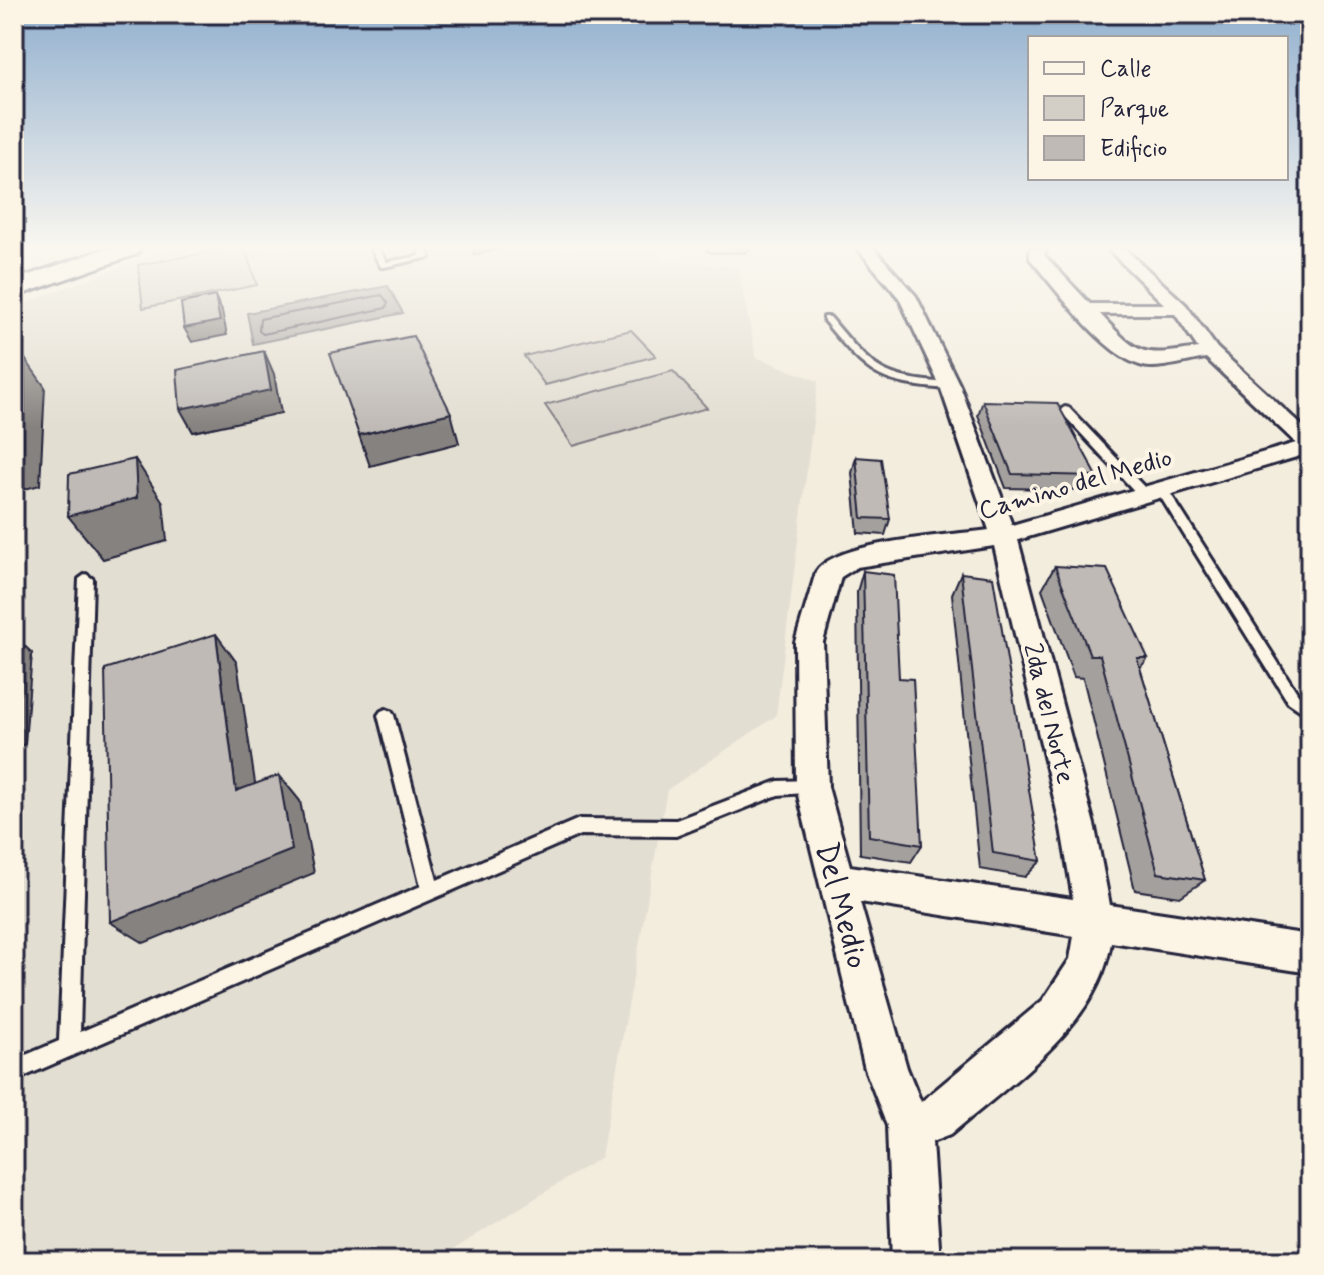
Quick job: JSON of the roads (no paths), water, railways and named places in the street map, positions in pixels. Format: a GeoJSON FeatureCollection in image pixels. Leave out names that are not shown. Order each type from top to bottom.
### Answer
{"type":"FeatureCollection","features":[{"type":"Feature","properties":{"kind":"street","name":"2da del Norte"},"geometry":{"type":"LineString","coordinates":[[909,1126],[935,1120],[1057,1014],[1088,966],[1095,923],[1078,828],[1004,536],[950,386],[913,308]]}},
{"type":"Feature","properties":{"kind":"street"},"geometry":{"type":"LineString","coordinates":[[1081,309],[1180,309],[1210,352],[1310,445]]}},
{"type":"Feature","properties":{"kind":"street"},"geometry":{"type":"LineString","coordinates":[[1081,309],[1122,349],[1136,357],[1150,361],[1210,352]]}},
{"type":"Feature","properties":{"kind":"street","name":"Camino del Medio"},"geometry":{"type":"LineString","coordinates":[[851,559],[1004,536],[1310,445]]}},
{"type":"Feature","properties":{"kind":"street","name":"Del Medio"},"geometry":{"type":"LineString","coordinates":[[851,559],[829,572],[809,642],[812,787],[886,1069],[909,1126],[916,1261]]}},
{"type":"Feature","properties":{"kind":"street"},"geometry":{"type":"LineString","coordinates":[[836,881],[1310,954]]}},
{"type":"Feature","properties":{"kind":"lane"},"geometry":{"type":"LineString","coordinates":[[827,319],[864,363],[883,377],[900,384],[950,386]]}},
{"type":"Feature","properties":{"kind":"lane"},"geometry":{"type":"LineString","coordinates":[[1065,410],[1152,491],[1293,698],[1310,711]]}},
{"type":"Feature","properties":{"kind":"lane"},"geometry":{"type":"LineString","coordinates":[[69,1047],[86,579]]}},
{"type":"Feature","properties":{"kind":"lane"},"geometry":{"type":"LineString","coordinates":[[386,715],[431,891]]}},
{"type":"Feature","properties":{"kind":"lane"},"geometry":{"type":"LineString","coordinates":[[14,1071],[579,827],[676,828],[778,788],[812,787]]}},
{"type":"Feature","properties":{"kind":"water"},"geometry":{"type":"Polygon","coordinates":[[[270,308],[400,308],[403,313],[253,344],[247,313],[270,308]]]}}]}
